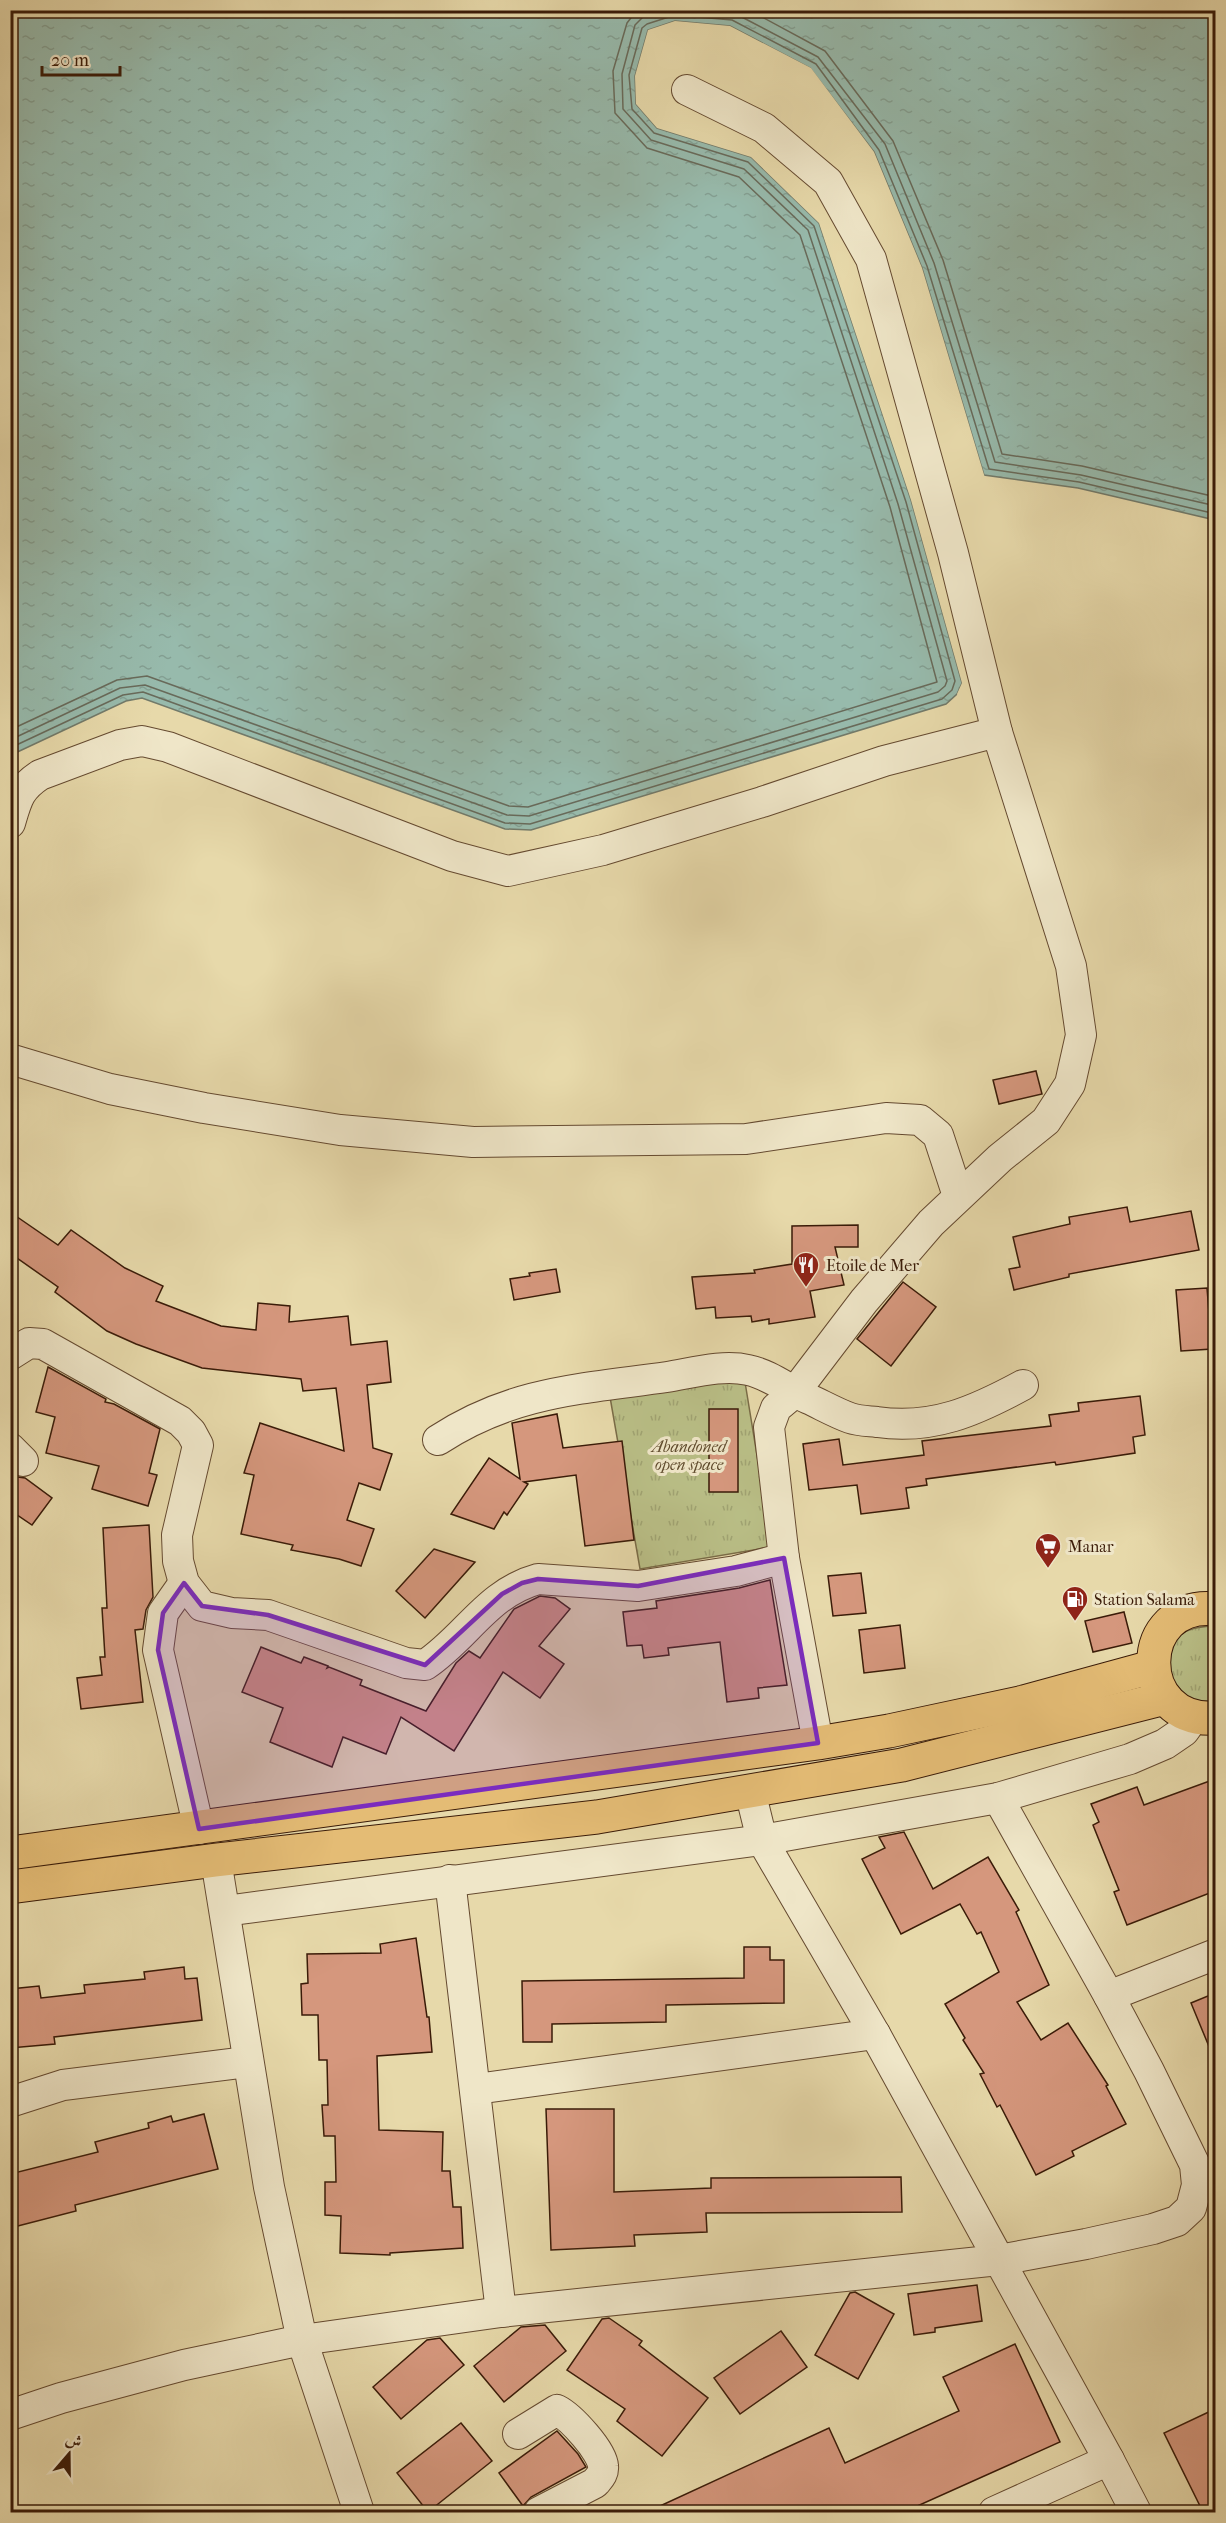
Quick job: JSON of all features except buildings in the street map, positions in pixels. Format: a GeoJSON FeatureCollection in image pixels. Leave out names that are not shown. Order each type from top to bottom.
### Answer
{"type":"FeatureCollection","features":[{"type":"Feature","properties":{"kind":"main road"},"geometry":{"type":"LineString","coordinates":[[1205,1717],[1178,1710],[1165,1698],[1156,1684],[1152,1667],[1154,1649],[1161,1633],[1172,1620],[1188,1611],[1215,1609]]}},
{"type":"Feature","properties":{"kind":"main road"},"geometry":{"type":"LineString","coordinates":[[10,1853],[818,1743],[889,1731],[1024,1702],[1152,1667]]}},
{"type":"Feature","properties":{"kind":"main road"},"geometry":{"type":"LineString","coordinates":[[10,1887],[216,1860],[597,1817],[902,1765],[1165,1698]]}},
{"type":"Feature","properties":{"kind":"street"},"geometry":{"type":"LineString","coordinates":[[687,90],[764,128],[828,182],[871,259],[953,553],[997,732],[1071,966],[1081,1035],[1070,1084],[1046,1121],[958,1196],[931,1223],[864,1301],[794,1393],[776,1408],[769,1427],[784,1558],[818,1743]]}},
{"type":"Feature","properties":{"kind":"street"},"geometry":{"type":"LineString","coordinates":[[10,823],[19,794],[28,782],[40,775],[120,745],[142,741],[199,758],[452,856],[508,871],[603,850],[762,802],[884,761],[997,732]]}},
{"type":"Feature","properties":{"kind":"street"},"geometry":{"type":"LineString","coordinates":[[10,1059],[110,1089],[204,1108],[340,1130],[473,1142],[746,1139],[886,1118],[920,1120],[938,1136],[958,1196]]}},
{"type":"Feature","properties":{"kind":"street"},"geometry":{"type":"LineString","coordinates":[[10,1355],[29,1343],[44,1344],[180,1421],[191,1432],[198,1445],[177,1535],[178,1561],[184,1583],[202,1606],[232,1612],[268,1615],[406,1663],[425,1665],[440,1656],[488,1606],[502,1594],[522,1583],[538,1579],[638,1586],[736,1571],[784,1558]]}},
{"type":"Feature","properties":{"kind":"street"},"geometry":{"type":"LineString","coordinates":[[438,1440],[466,1422],[508,1404],[540,1395],[717,1370],[747,1369],[778,1381],[794,1393],[851,1418],[898,1425],[939,1422],[986,1405],[1023,1385]]}},
{"type":"Feature","properties":{"kind":"street"},"geometry":{"type":"LineString","coordinates":[[184,1583],[163,1613],[158,1650],[167,1701],[199,1829]]}},
{"type":"Feature","properties":{"kind":"street"},"geometry":{"type":"LineString","coordinates":[[225,1911],[762,1840],[998,1798],[1130,1759],[1165,1744],[1205,1717]]}},
{"type":"Feature","properties":{"kind":"street"},"geometry":{"type":"LineString","coordinates":[[750,1791],[762,1840],[875,2034],[1136,2512]]}},
{"type":"Feature","properties":{"kind":"street"},"geometry":{"type":"LineString","coordinates":[[10,2415],[61,2398],[184,2365],[302,2340],[501,2312],[999,2260],[1153,2229],[1177,2221],[1191,2208],[1197,2185],[1195,2165],[1109,1996],[998,1798]]}},
{"type":"Feature","properties":{"kind":"street"},"geometry":{"type":"LineString","coordinates":[[216,1860],[269,2187],[302,2340],[359,2512]]}},
{"type":"Feature","properties":{"kind":"street"},"geometry":{"type":"LineString","coordinates":[[450,1880],[501,2312]]}},
{"type":"Feature","properties":{"kind":"street"},"geometry":{"type":"LineString","coordinates":[[1109,1996],[1215,1954]]}},
{"type":"Feature","properties":{"kind":"street"},"geometry":{"type":"LineString","coordinates":[[476,2088],[875,2034]]}},
{"type":"Feature","properties":{"kind":"street"},"geometry":{"type":"LineString","coordinates":[[10,2103],[63,2085],[247,2062]]}},
{"type":"Feature","properties":{"kind":"street"},"geometry":{"type":"LineString","coordinates":[[518,2434],[557,2410],[565,2414],[595,2448],[604,2465],[602,2476],[595,2483],[539,2512]]}},
{"type":"Feature","properties":{"kind":"street"},"geometry":{"type":"LineString","coordinates":[[994,2512],[1109,2460]]}},
{"type":"Feature","properties":{"kind":"highlighted area"},"geometry":{"type":"Polygon","coordinates":[[[784,1558],[818,1743],[199,1829],[158,1650],[163,1613],[184,1583],[202,1606],[268,1615],[425,1665],[502,1594],[522,1583],[538,1579],[638,1586],[784,1558]]]}},
{"type":"Feature","properties":{"kind":"green space","name":"Abandoned open space"},"geometry":{"type":"Polygon","coordinates":[[[744,1376],[772,1547],[640,1569],[610,1397],[744,1376]]]}},
{"type":"Feature","properties":{"kind":"green space"},"geometry":{"type":"Polygon","coordinates":[[[1210,1626],[1215,1628],[1215,1700],[1199,1701],[1187,1696],[1167,1673],[1176,1639],[1188,1630],[1210,1626]]]}},
{"type":"Feature","properties":{"kind":"water"},"geometry":{"type":"Polygon","coordinates":[[[10,11],[1215,11],[1215,520],[1078,488],[984,475],[922,268],[874,152],[810,68],[730,26],[675,21],[648,30],[635,76],[636,104],[657,128],[751,157],[819,223],[911,500],[962,683],[957,694],[946,704],[531,830],[505,829],[142,698],[126,701],[11,755],[10,11]]]}},
{"type":"Feature","properties":{"kind":"pier"},"geometry":{"type":"Polygon","coordinates":[[[675,21],[730,26],[811,68],[874,152],[922,268],[985,478],[981,475],[919,269],[871,153],[809,70],[729,29],[676,24],[650,32],[638,77],[639,103],[659,125],[752,154],[822,221],[914,499],[965,683],[958,697],[962,683],[911,500],[819,223],[751,157],[657,128],[636,104],[635,76],[648,30],[675,21]]]}},
{"type":"Feature","properties":{"kind":"place","name":"Etoile de Mer"},"geometry":{"type":"Point","coordinates":[806,1288]}},
{"type":"Feature","properties":{"kind":"place","name":"Manar"},"geometry":{"type":"Point","coordinates":[1048,1569]}},
{"type":"Feature","properties":{"kind":"place","name":"Station Salama"},"geometry":{"type":"Point","coordinates":[1075,1622]}}]}
